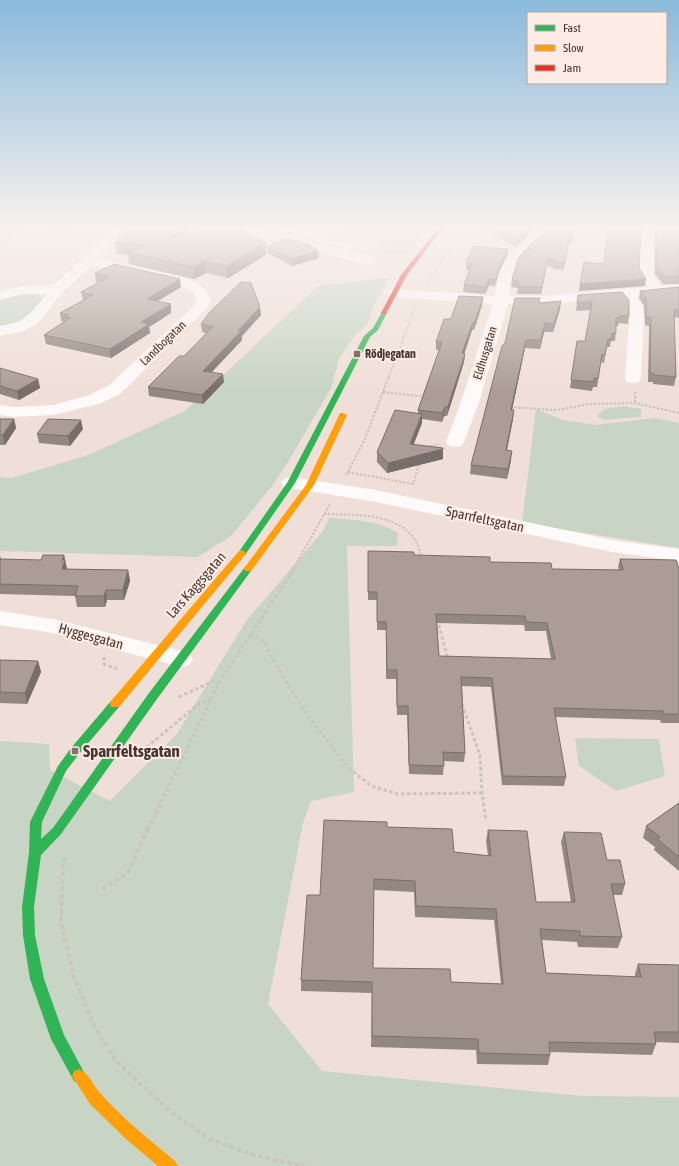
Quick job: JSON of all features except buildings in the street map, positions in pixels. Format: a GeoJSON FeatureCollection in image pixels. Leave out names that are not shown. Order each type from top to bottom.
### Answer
{"type":"FeatureCollection","features":[{"type":"Feature","properties":{"kind":"street"},"geometry":{"type":"LineString","coordinates":[[0,331],[18,328],[32,321],[66,281]]}},
{"type":"Feature","properties":{"kind":"street","name":"Landbogatan"},"geometry":{"type":"LineString","coordinates":[[0,410],[15,412],[53,410],[93,400],[114,390],[200,308],[204,300],[200,290],[187,283],[180,281]]}},
{"type":"Feature","properties":{"kind":"street","name":"Lars Kaggsgatan"},"geometry":{"type":"LineString","coordinates":[[170,1166],[132,1135],[95,1099],[74,1068],[58,1039],[37,979],[29,935],[28,908],[36,822],[62,769],[75,751],[300,484],[343,385],[367,336],[376,329],[401,281]]}},
{"type":"Feature","properties":{"kind":"street","name":"Eldhusgatan"},"geometry":{"type":"LineString","coordinates":[[455,442],[470,402],[502,300],[502,291],[505,281]]}},
{"type":"Feature","properties":{"kind":"street"},"geometry":{"type":"LineString","coordinates":[[651,281],[658,290]]}},
{"type":"Feature","properties":{"kind":"street"},"geometry":{"type":"LineString","coordinates":[[0,296],[23,290],[58,289]]}},
{"type":"Feature","properties":{"kind":"street"},"geometry":{"type":"LineString","coordinates":[[395,293],[502,300],[543,300],[679,289]]}},
{"type":"Feature","properties":{"kind":"street"},"geometry":{"type":"LineString","coordinates":[[625,294],[636,306],[637,312],[633,378]]}},
{"type":"Feature","properties":{"kind":"street","name":"Lars Kaggsgatan"},"geometry":{"type":"LineString","coordinates":[[375,342],[377,338],[376,329]]}},
{"type":"Feature","properties":{"kind":"street","name":"Lars Kaggsgatan"},"geometry":{"type":"LineString","coordinates":[[34,853],[57,831],[125,734],[181,659],[300,484],[345,409]]}},
{"type":"Feature","properties":{"kind":"street","name":"Sparrfeltsgatan"},"geometry":{"type":"LineString","coordinates":[[300,484],[338,489],[612,546],[679,555]]}},
{"type":"Feature","properties":{"kind":"street","name":"Hyggesgatan"},"geometry":{"type":"LineString","coordinates":[[0,618],[52,626],[181,659]]}},
{"type":"Feature","properties":{"kind":"path"},"geometry":{"type":"LineString","coordinates":[[102,889],[128,873],[211,699],[250,634],[292,571],[348,472],[365,439],[414,310],[412,305],[416,295],[426,281]]}},
{"type":"Feature","properties":{"kind":"path"},"geometry":{"type":"LineString","coordinates":[[383,392],[430,398]]}},
{"type":"Feature","properties":{"kind":"path"},"geometry":{"type":"LineString","coordinates":[[506,407],[558,410],[589,404],[635,403],[679,413]]}},
{"type":"Feature","properties":{"kind":"path"},"geometry":{"type":"LineString","coordinates":[[424,454],[426,446],[455,442]]}},
{"type":"Feature","properties":{"kind":"path"},"geometry":{"type":"LineString","coordinates":[[348,472],[413,484],[421,461]]}},
{"type":"Feature","properties":{"kind":"path"},"geometry":{"type":"LineString","coordinates":[[324,514],[375,518],[394,523],[407,530],[417,542],[421,555],[421,562]]}},
{"type":"Feature","properties":{"kind":"path"},"geometry":{"type":"LineString","coordinates":[[437,618],[448,660]]}},
{"type":"Feature","properties":{"kind":"path"},"geometry":{"type":"LineString","coordinates":[[250,634],[263,641],[284,680],[311,720],[348,767],[371,786],[398,794],[482,793]]}},
{"type":"Feature","properties":{"kind":"path"},"geometry":{"type":"LineString","coordinates":[[138,754],[200,703],[211,699]]}},
{"type":"Feature","properties":{"kind":"path"},"geometry":{"type":"LineString","coordinates":[[462,703],[480,755],[482,793],[486,821]]}},
{"type":"Feature","properties":{"kind":"path"},"geometry":{"type":"LineString","coordinates":[[68,850],[63,865],[61,922],[74,977],[93,1024],[116,1061],[173,1114],[212,1140],[253,1155],[305,1166]]}},
{"type":"Feature","properties":{"kind":"green space"},"geometry":{"type":"Polygon","coordinates":[[[359,281],[387,281],[374,305],[367,325],[356,334],[339,359],[331,388],[288,462],[272,486],[231,536],[198,557],[0,551],[0,477],[12,478],[88,455],[185,411],[318,286],[359,281]]]}},
{"type":"Feature","properties":{"kind":"green space"},"geometry":{"type":"Polygon","coordinates":[[[20,294],[36,295],[41,297],[43,300],[29,315],[20,321],[0,326],[0,300],[20,294]]]}},
{"type":"Feature","properties":{"kind":"green space"},"geometry":{"type":"Polygon","coordinates":[[[623,406],[641,409],[641,417],[604,420],[597,416],[604,409],[623,406]]]}},
{"type":"Feature","properties":{"kind":"green space"},"geometry":{"type":"Polygon","coordinates":[[[536,409],[563,420],[596,425],[654,418],[679,423],[679,548],[522,523],[536,409]]]}},
{"type":"Feature","properties":{"kind":"green space"},"geometry":{"type":"Polygon","coordinates":[[[329,518],[365,521],[382,525],[398,533],[397,546],[347,546],[354,792],[311,801],[303,823],[268,1004],[322,1071],[583,1096],[679,1097],[679,1166],[0,1166],[0,741],[49,744],[50,770],[110,801],[176,735],[246,621],[323,531],[329,518]]]}},
{"type":"Feature","properties":{"kind":"green space"},"geometry":{"type":"Polygon","coordinates":[[[575,738],[659,739],[665,776],[616,791],[579,766],[575,738]]]}},
{"type":"Feature","properties":{"kind":"traffic: fast"},"geometry":{"type":"LineString","coordinates":[[242,553],[291,483],[367,336],[376,329],[384,313]]}},
{"type":"Feature","properties":{"kind":"traffic: fast"},"geometry":{"type":"LineString","coordinates":[[35,853],[57,831],[153,696],[248,569]]}},
{"type":"Feature","properties":{"kind":"traffic: fast"},"geometry":{"type":"LineString","coordinates":[[79,1076],[58,1039],[48,1013],[37,979],[29,935],[28,907],[35,853],[36,822],[62,769],[75,751],[115,704]]}},
{"type":"Feature","properties":{"kind":"traffic: slow"},"geometry":{"type":"LineString","coordinates":[[248,569],[310,485],[343,415]]}},
{"type":"Feature","properties":{"kind":"traffic: slow"},"geometry":{"type":"LineString","coordinates":[[115,704],[242,553]]}},
{"type":"Feature","properties":{"kind":"traffic: slow"},"geometry":{"type":"LineString","coordinates":[[79,1076],[95,1099],[132,1135],[170,1166]]}},
{"type":"Feature","properties":{"kind":"traffic: jam"},"geometry":{"type":"LineString","coordinates":[[384,313],[401,281]]}},
{"type":"Feature","properties":{"kind":"place","name":"Rödjegatan"},"geometry":{"type":"Point","coordinates":[357,354]}},
{"type":"Feature","properties":{"kind":"place","name":"Sparrfeltsgatan"},"geometry":{"type":"Point","coordinates":[75,751]}}]}
